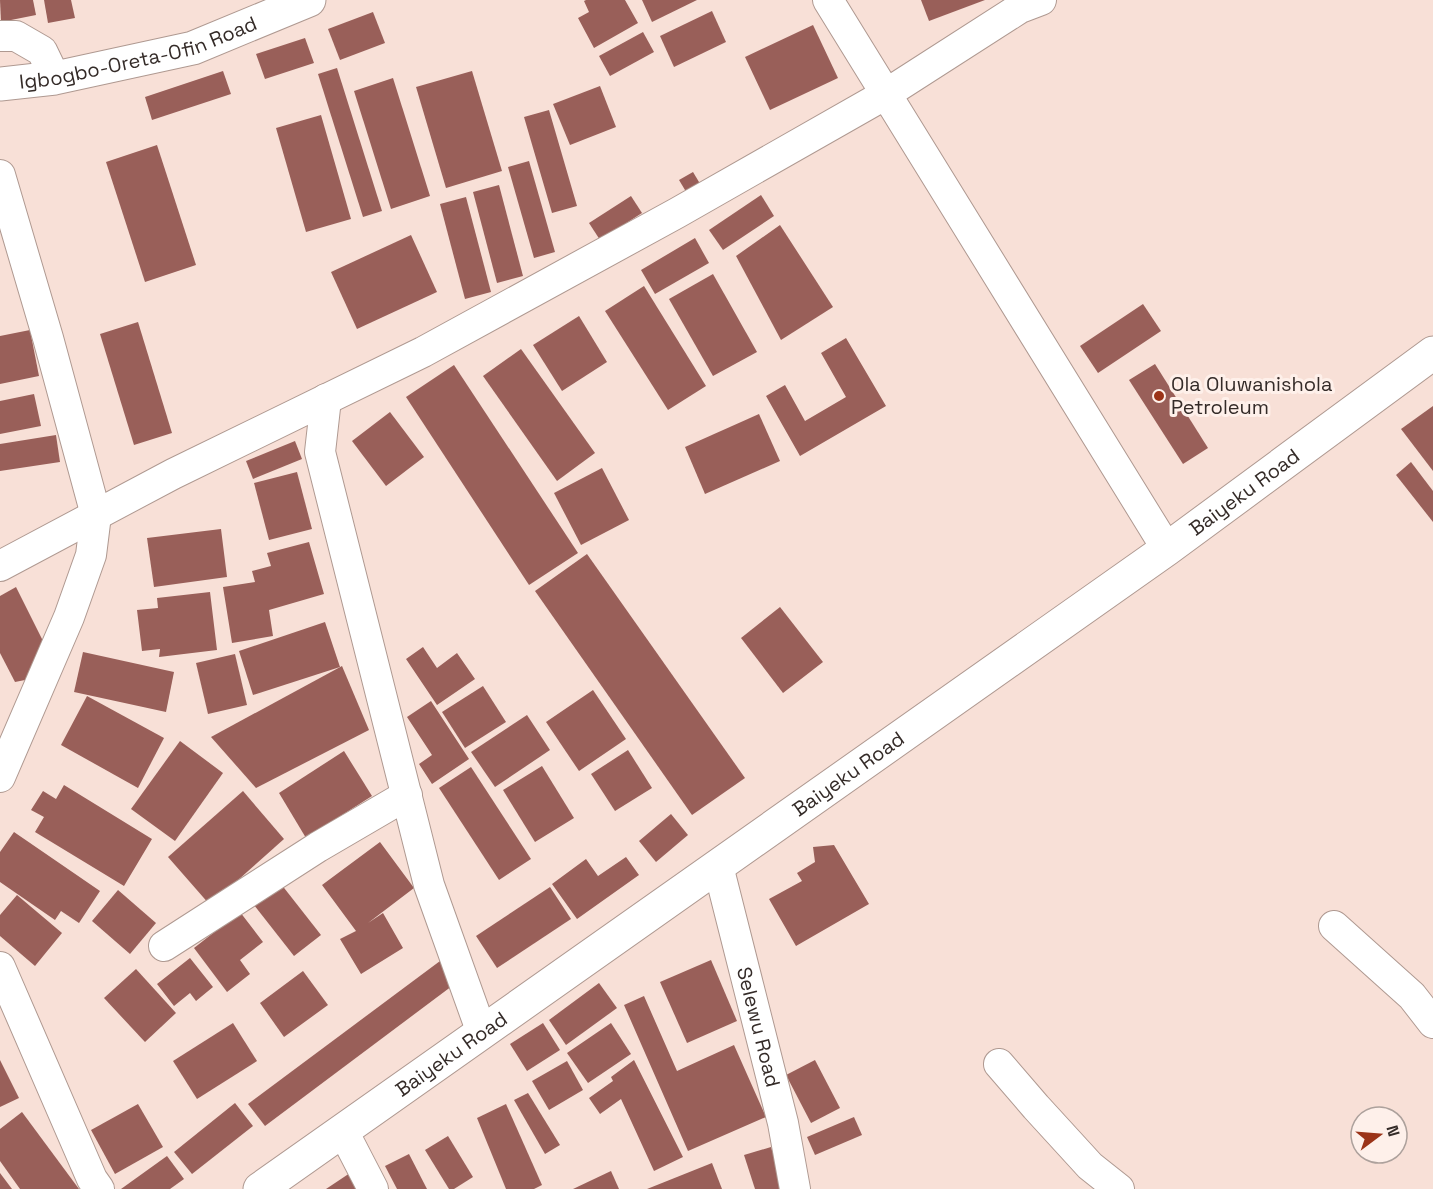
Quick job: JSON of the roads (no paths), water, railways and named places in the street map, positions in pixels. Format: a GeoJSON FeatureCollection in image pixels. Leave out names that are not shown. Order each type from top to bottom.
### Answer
{"type":"FeatureCollection","features":[{"type":"Feature","properties":{"kind":"main road","name":"Igbogbo-Oreta-Ofin Road"},"geometry":{"type":"LineString","coordinates":[[0,84],[55,78],[193,48],[309,0]]}},
{"type":"Feature","properties":{"kind":"main road","name":"Baiyeku Road"},"geometry":{"type":"LineString","coordinates":[[260,1189],[1167,549],[1433,353]]}},
{"type":"Feature","properties":{"kind":"street"},"geometry":{"type":"LineString","coordinates":[[828,0],[1167,549]]}},
{"type":"Feature","properties":{"kind":"street"},"geometry":{"type":"LineString","coordinates":[[0,566],[173,474],[443,341],[677,213],[886,94],[1020,8],[1041,0]]}},
{"type":"Feature","properties":{"kind":"street"},"geometry":{"type":"LineString","coordinates":[[0,36],[16,36],[42,51],[55,78]]}},
{"type":"Feature","properties":{"kind":"street"},"geometry":{"type":"LineString","coordinates":[[0,175],[48,338],[96,515],[91,555],[69,617],[0,777]]}},
{"type":"Feature","properties":{"kind":"street"},"geometry":{"type":"LineString","coordinates":[[326,399],[320,452],[429,885],[482,1033]]}},
{"type":"Feature","properties":{"kind":"street"},"geometry":{"type":"LineString","coordinates":[[281,422],[320,452]]}},
{"type":"Feature","properties":{"kind":"street"},"geometry":{"type":"LineString","coordinates":[[164,946],[318,847],[407,795]]}},
{"type":"Feature","properties":{"kind":"street","name":"Selewu Road"},"geometry":{"type":"LineString","coordinates":[[718,866],[783,1123],[795,1189]]}},
{"type":"Feature","properties":{"kind":"street"},"geometry":{"type":"LineString","coordinates":[[1334,927],[1412,996],[1433,1023]]}},
{"type":"Feature","properties":{"kind":"street"},"geometry":{"type":"LineString","coordinates":[[0,967],[92,1179],[99,1189]]}},
{"type":"Feature","properties":{"kind":"street"},"geometry":{"type":"LineString","coordinates":[[999,1064],[1090,1166],[1119,1189]]}},
{"type":"Feature","properties":{"kind":"street"},"geometry":{"type":"LineString","coordinates":[[343,1131],[374,1189]]}},
{"type":"Feature","properties":{"kind":"place","name":"Ola Oluwanishola Petroleum"},"geometry":{"type":"Point","coordinates":[1159,396]}}]}
